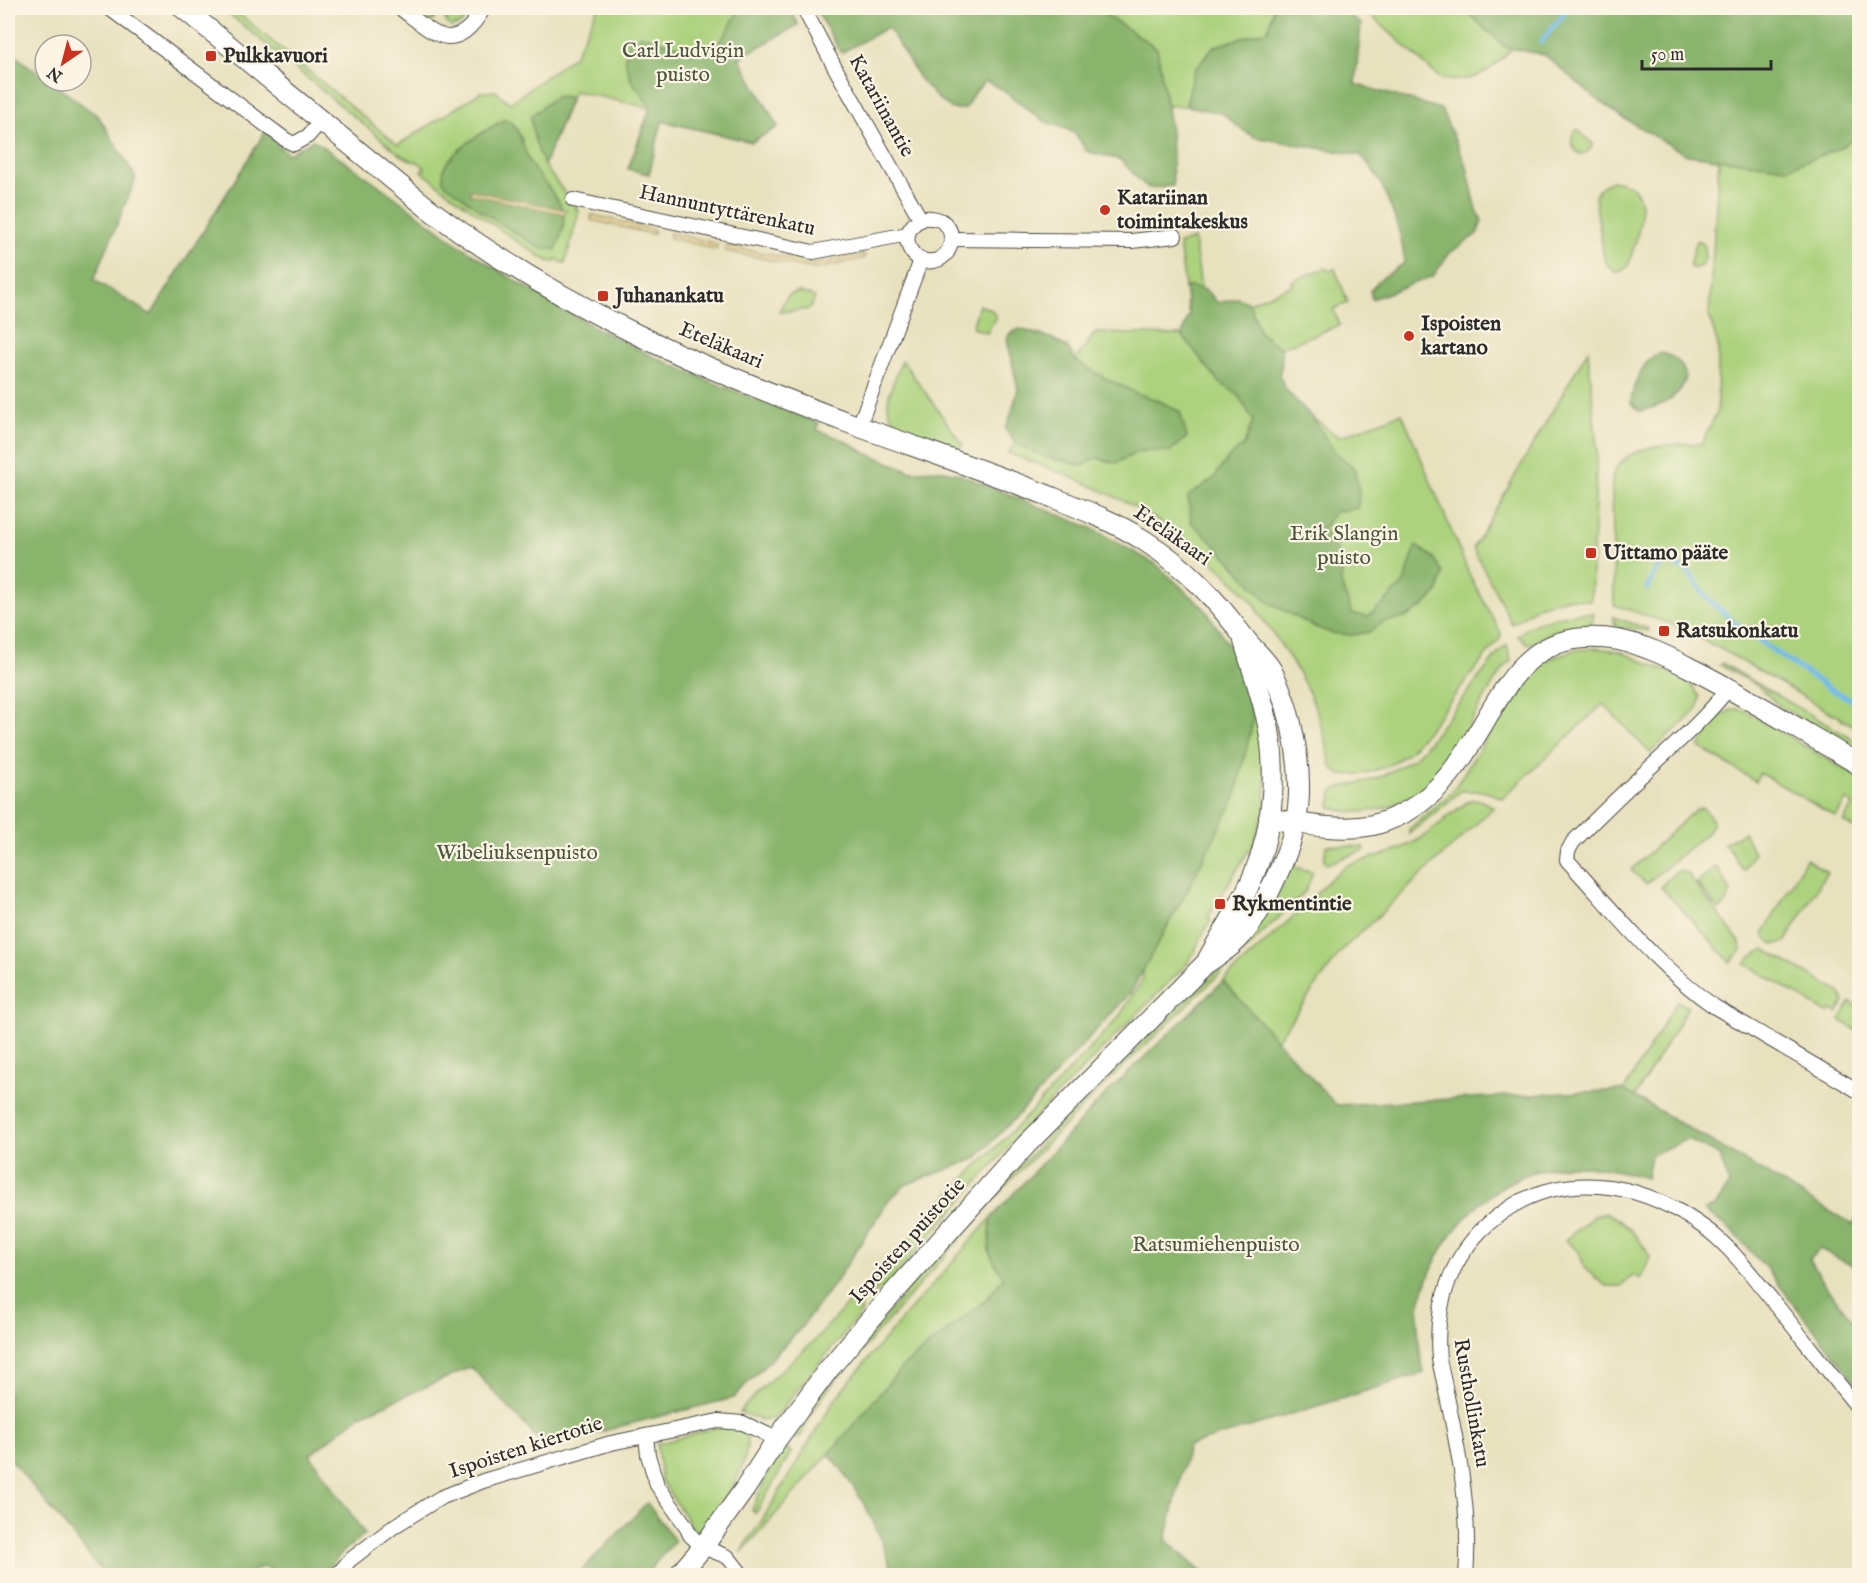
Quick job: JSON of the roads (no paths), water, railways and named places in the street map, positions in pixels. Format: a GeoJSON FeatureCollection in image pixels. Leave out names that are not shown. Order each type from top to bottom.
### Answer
{"type":"FeatureCollection","features":[{"type":"Feature","properties":{"kind":"main road","name":"Eteläkaari"},"geometry":{"type":"LineString","coordinates":[[183,8],[465,236],[558,294],[636,336],[756,388],[1087,511],[1124,529],[1160,552],[1193,577],[1268,664],[1287,710],[1297,763],[1296,823]]}},
{"type":"Feature","properties":{"kind":"main road","name":"Eteläkaari"},"geometry":{"type":"LineString","coordinates":[[1244,638],[1270,735],[1273,782],[1269,818]]}},
{"type":"Feature","properties":{"kind":"main road"},"geometry":{"type":"LineString","coordinates":[[1269,818],[1324,826],[1364,826],[1396,818],[1418,805],[1439,787],[1460,761],[1503,690],[1519,669],[1537,653],[1557,643],[1577,638],[1619,641],[1663,655],[1730,688],[1860,765]]}},
{"type":"Feature","properties":{"kind":"main road","name":"Ispoisten puistotie"},"geometry":{"type":"LineString","coordinates":[[1205,964],[1240,906],[1255,873],[1269,818]]}},
{"type":"Feature","properties":{"kind":"main road","name":"Ispoisten puistotie"},"geometry":{"type":"LineString","coordinates":[[678,1575],[703,1547],[777,1439],[828,1370],[879,1309],[1026,1144],[1205,964],[1231,946],[1255,917],[1283,862],[1296,823]]}},
{"type":"Feature","properties":{"kind":"street"},"geometry":{"type":"LineString","coordinates":[[109,8],[286,140],[294,144],[308,136],[321,121]]}},
{"type":"Feature","properties":{"kind":"street"},"geometry":{"type":"LineString","coordinates":[[400,8],[434,33],[447,38],[462,35],[477,20],[484,8]]}},
{"type":"Feature","properties":{"kind":"street","name":"Katariinantie"},"geometry":{"type":"LineString","coordinates":[[806,13],[921,220]]}},
{"type":"Feature","properties":{"kind":"street","name":"Hannuntyttärenkatu"},"geometry":{"type":"LineString","coordinates":[[573,200],[813,252],[908,234]]}},
{"type":"Feature","properties":{"kind":"street"},"geometry":{"type":"LineString","coordinates":[[927,218],[941,221],[946,225],[952,238],[949,251],[939,260],[927,262],[921,260],[915,257],[910,250],[908,234],[915,223],[921,220],[927,218]]}},
{"type":"Feature","properties":{"kind":"street"},"geometry":{"type":"LineString","coordinates":[[952,238],[1132,241],[1174,236]]}},
{"type":"Feature","properties":{"kind":"street"},"geometry":{"type":"LineString","coordinates":[[859,426],[921,260]]}},
{"type":"Feature","properties":{"kind":"street"},"geometry":{"type":"LineString","coordinates":[[1730,688],[1684,738],[1639,777],[1573,842],[1568,851],[1567,860],[1663,964],[1693,992],[1860,1092]]}},
{"type":"Feature","properties":{"kind":"street","name":"Rusthollinkatu"},"geometry":{"type":"LineString","coordinates":[[1466,1575],[1467,1520],[1463,1482],[1439,1359],[1440,1314],[1446,1287],[1463,1251],[1474,1237],[1509,1206],[1527,1198],[1564,1187],[1587,1185],[1612,1187],[1637,1192],[1696,1222],[1714,1234],[1739,1259],[1860,1410]]}},
{"type":"Feature","properties":{"kind":"street","name":"Ispoisten kiertotie"},"geometry":{"type":"LineString","coordinates":[[336,1575],[350,1560],[382,1535],[418,1511],[448,1495],[483,1481],[611,1443],[718,1421],[743,1423],[777,1439]]}},
{"type":"Feature","properties":{"kind":"street"},"geometry":{"type":"LineString","coordinates":[[646,1436],[648,1455],[657,1485],[690,1535],[703,1547],[728,1557],[742,1575]]}},
{"type":"Feature","properties":{"kind":"waterway"},"geometry":{"type":"LineString","coordinates":[[1541,42],[1569,8]]}},
{"type":"Feature","properties":{"kind":"waterway"},"geometry":{"type":"LineString","coordinates":[[1647,589],[1656,569],[1667,561],[1688,571],[1704,595],[1734,622],[1830,689],[1860,704]]}},
{"type":"Feature","properties":{"kind":"place","name":"Pulkkavuori"},"geometry":{"type":"Point","coordinates":[211,56]}},
{"type":"Feature","properties":{"kind":"place","name":"Katariinan toimintakeskus"},"geometry":{"type":"Point","coordinates":[1105,210]}},
{"type":"Feature","properties":{"kind":"place","name":"Juhanankatu"},"geometry":{"type":"Point","coordinates":[603,296]}},
{"type":"Feature","properties":{"kind":"place","name":"Ispoisten kartano"},"geometry":{"type":"Point","coordinates":[1409,336]}},
{"type":"Feature","properties":{"kind":"place","name":"Uittamo pääte"},"geometry":{"type":"Point","coordinates":[1591,553]}},
{"type":"Feature","properties":{"kind":"place","name":"Ratsukonkatu"},"geometry":{"type":"Point","coordinates":[1664,631]}},
{"type":"Feature","properties":{"kind":"place","name":"Rykmentintie"},"geometry":{"type":"Point","coordinates":[1220,904]}},
{"type":"Feature","properties":{"kind":"park label","name":"Carl Ludvigin puisto"},"geometry":{"type":"Point","coordinates":[683,63]}},
{"type":"Feature","properties":{"kind":"park label","name":"Erik Slangin puisto"},"geometry":{"type":"Point","coordinates":[1344,546]}},
{"type":"Feature","properties":{"kind":"park label","name":"Wibeliuksenpuisto"},"geometry":{"type":"Point","coordinates":[517,853]}},
{"type":"Feature","properties":{"kind":"park label","name":"Ratsumiehenpuisto"},"geometry":{"type":"Point","coordinates":[1216,1245]}}]}
